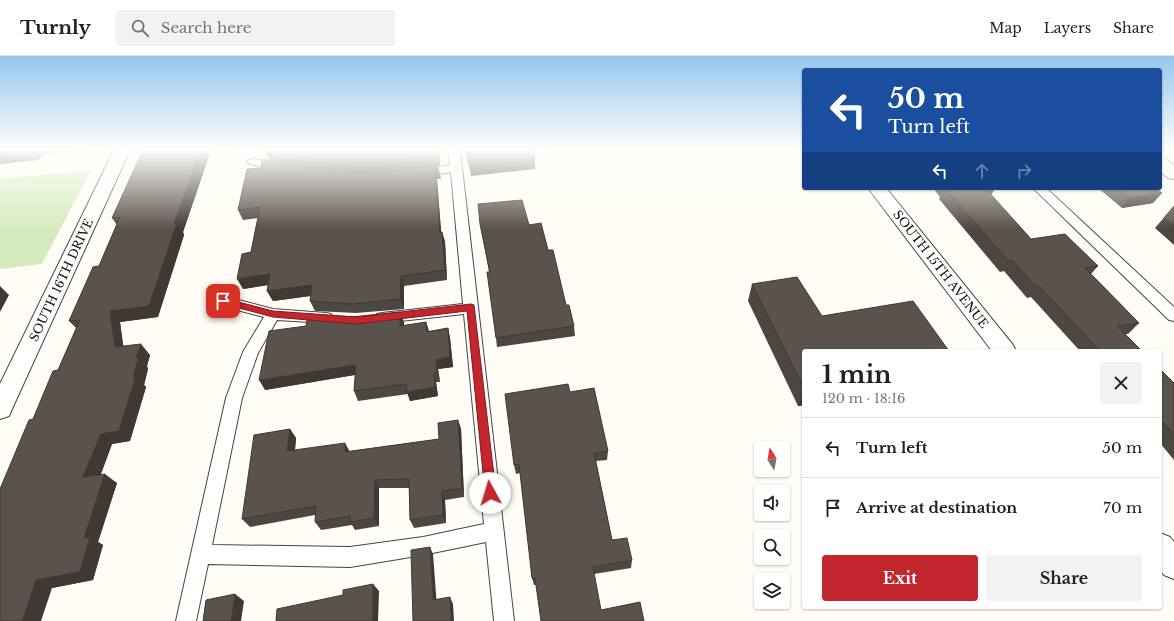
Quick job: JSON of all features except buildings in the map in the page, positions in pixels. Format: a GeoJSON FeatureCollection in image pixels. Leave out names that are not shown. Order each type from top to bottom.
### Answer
{"type":"FeatureCollection","features":[{"type":"Feature","properties":{"kind":"street","name":"SOUTH 16TH DRIVE"},"geometry":{"type":"LineString","coordinates":[[0,409],[8,379],[109,176]]}},
{"type":"Feature","properties":{"kind":"street","name":"SOUTH 15TH AVENUE"},"geometry":{"type":"LineString","coordinates":[[879,190],[1003,349]]}},
{"type":"Feature","properties":{"kind":"street"},"geometry":{"type":"LineString","coordinates":[[1162,550],[1174,565]]}},
{"type":"Feature","properties":{"kind":"lane"},"geometry":{"type":"LineString","coordinates":[[457,176],[504,621]]}},
{"type":"Feature","properties":{"kind":"lane"},"geometry":{"type":"LineString","coordinates":[[1041,190],[1174,316]]}},
{"type":"Feature","properties":{"kind":"lane"},"geometry":{"type":"LineString","coordinates":[[223,301],[273,314],[341,319]]}},
{"type":"Feature","properties":{"kind":"lane"},"geometry":{"type":"LineString","coordinates":[[372,319],[471,308]]}},
{"type":"Feature","properties":{"kind":"lane"},"geometry":{"type":"LineString","coordinates":[[186,621],[234,398],[251,352],[273,314]]}},
{"type":"Feature","properties":{"kind":"lane"},"geometry":{"type":"LineString","coordinates":[[200,554],[350,557],[423,546],[494,531]]}},
{"type":"Feature","properties":{"kind":"green space"},"geometry":{"type":"Polygon","coordinates":[[[27,176],[88,176],[42,264],[0,269],[0,179],[27,176]]]}},
{"type":"Feature","properties":{"kind":"route"},"geometry":{"type":"LineString","coordinates":[[223,301],[273,314],[356,320],[471,308],[490,493]]}}]}
